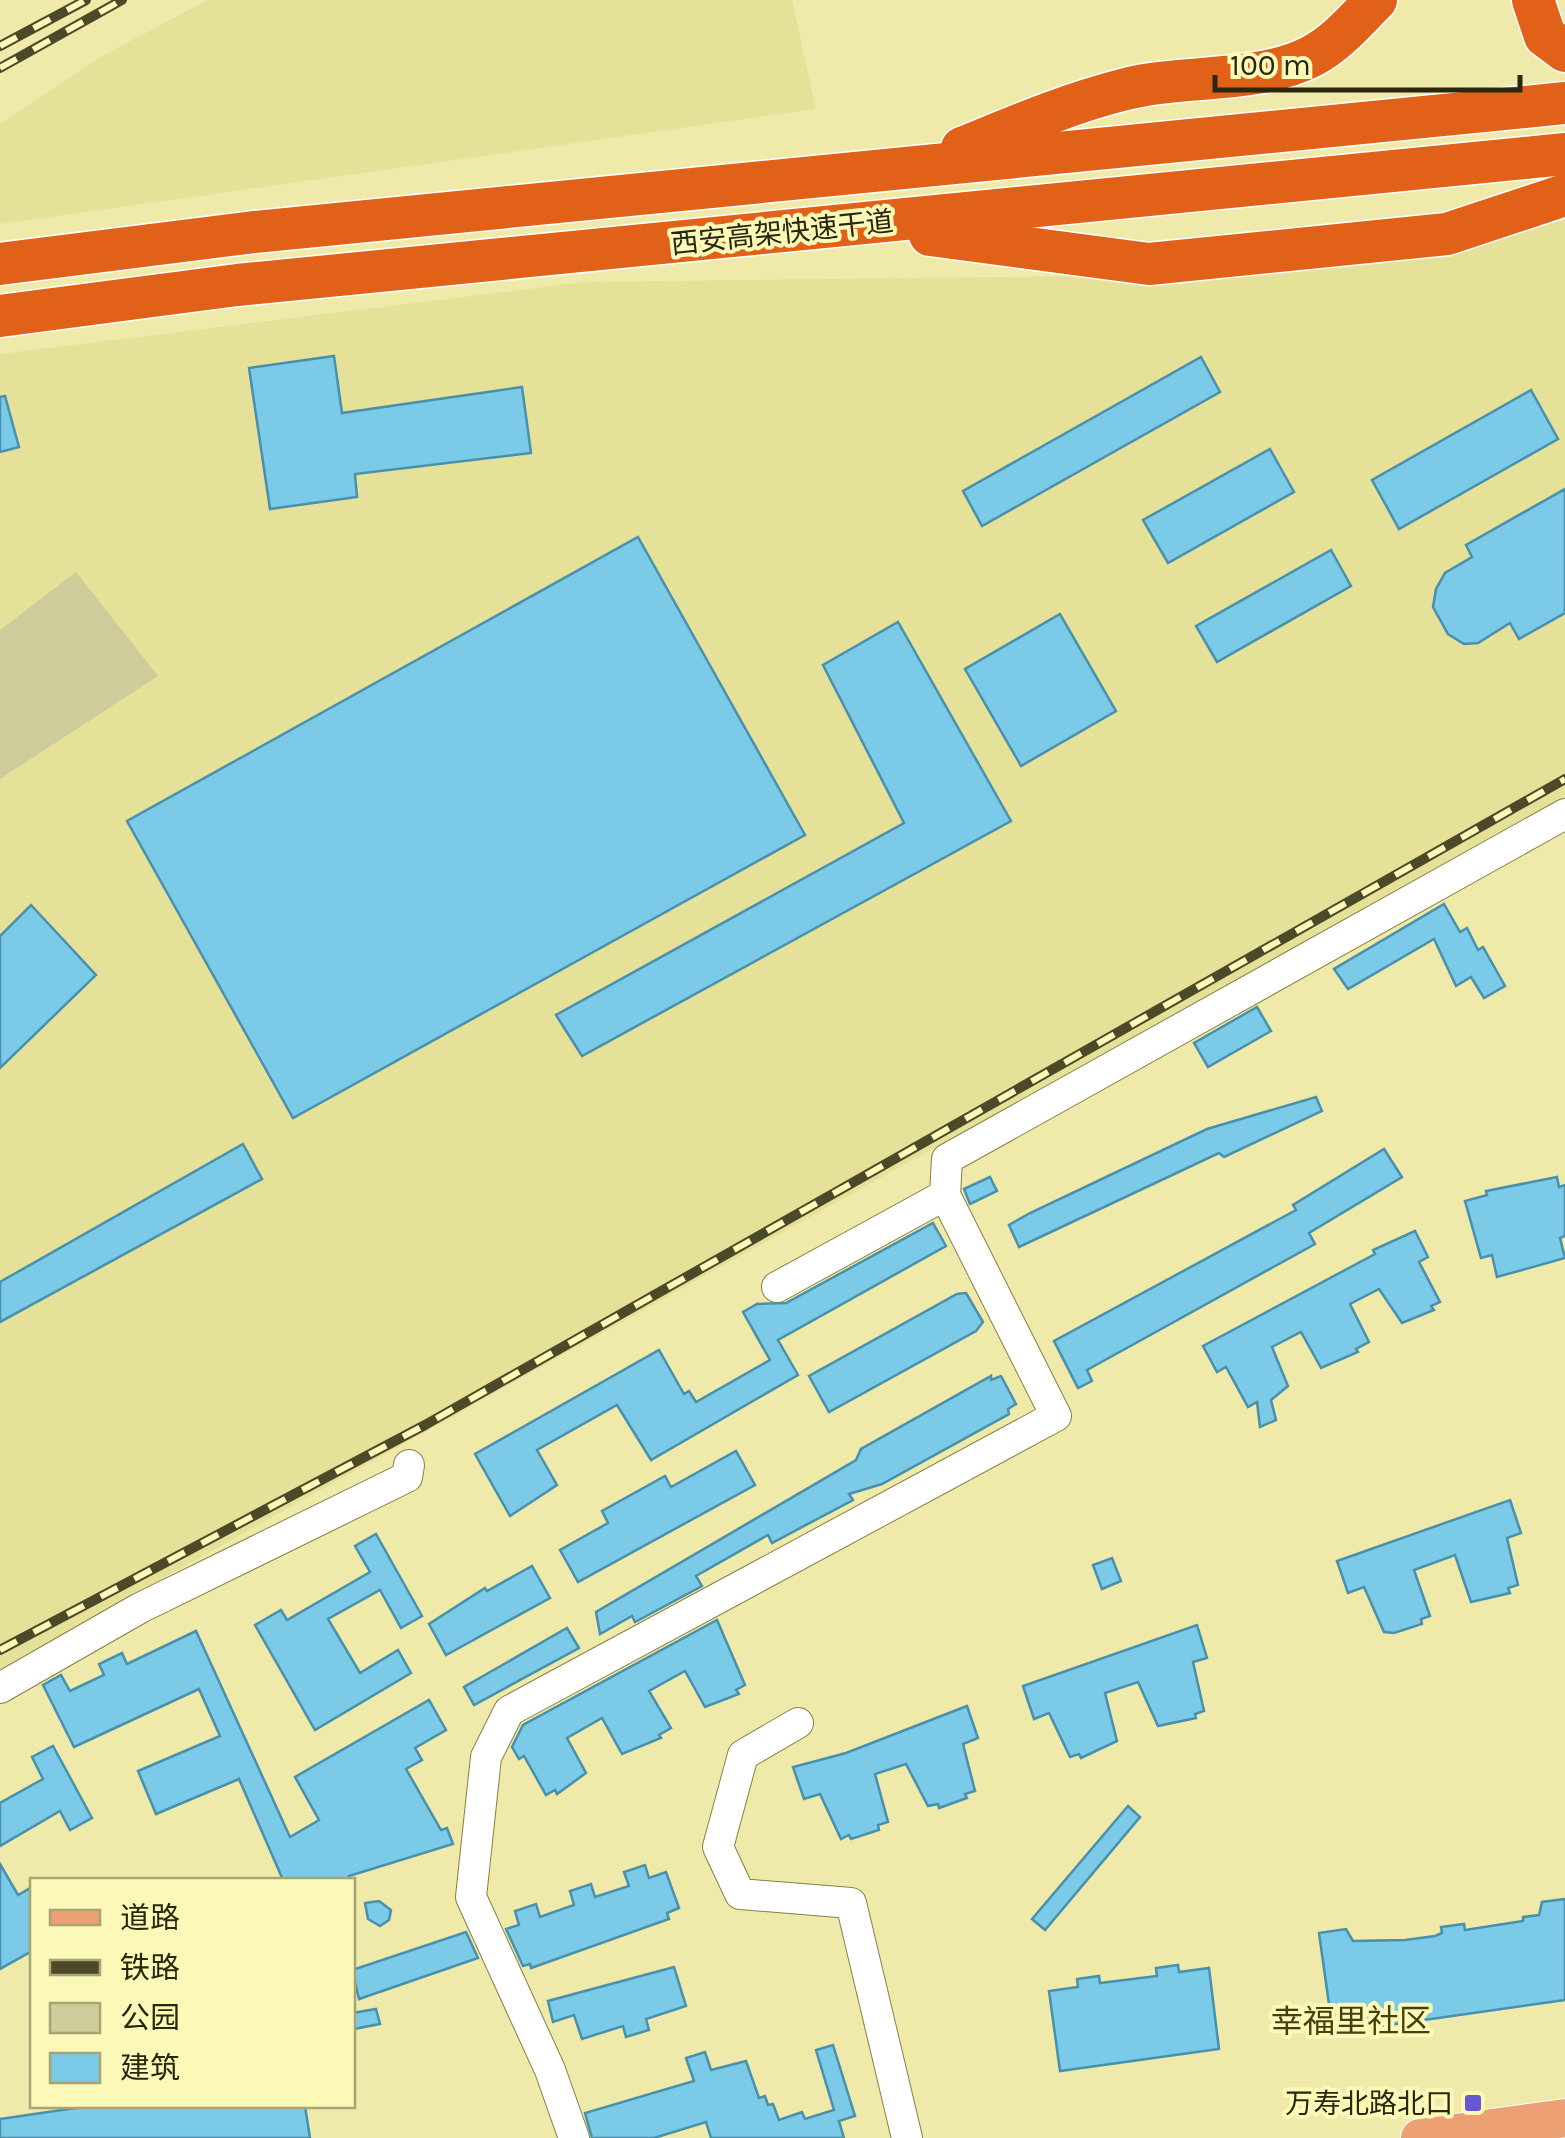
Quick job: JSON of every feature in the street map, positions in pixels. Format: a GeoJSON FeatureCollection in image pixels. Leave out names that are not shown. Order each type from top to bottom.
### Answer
{"type":"FeatureCollection","features":[{"type":"Feature","properties":{"kind":"highway"},"geometry":{"type":"LineString","coordinates":[[915,167],[1122,90],[1198,76],[1261,72],[1308,59],[1342,34],[1376,0]]}},
{"type":"Feature","properties":{"kind":"highway"},"geometry":{"type":"LineString","coordinates":[[1533,0],[1545,36],[1565,52]]}},
{"type":"Feature","properties":{"kind":"highway","name":"西安高架快速干道"},"geometry":{"type":"LineString","coordinates":[[0,264],[135,244],[1565,103]]}},
{"type":"Feature","properties":{"kind":"highway","name":"西安高架快速干道"},"geometry":{"type":"LineString","coordinates":[[0,316],[238,285],[1565,154]]}},
{"type":"Feature","properties":{"kind":"highway"},"geometry":{"type":"LineString","coordinates":[[830,228],[957,238],[1149,264],[1447,234],[1565,195]]}},
{"type":"Feature","properties":{"kind":"main road"},"geometry":{"type":"LineString","coordinates":[[1420,2138],[1565,2118]]}},
{"type":"Feature","properties":{"kind":"street"},"geometry":{"type":"LineString","coordinates":[[574,2138],[550,2070],[472,1897],[486,1758],[510,1710],[1056,1416],[945,1195],[947,1160],[1565,814]]}},
{"type":"Feature","properties":{"kind":"street"},"geometry":{"type":"LineString","coordinates":[[778,1286],[945,1195]]}},
{"type":"Feature","properties":{"kind":"street"},"geometry":{"type":"LineString","coordinates":[[0,1688],[140,1608],[407,1477],[409,1464]]}},
{"type":"Feature","properties":{"kind":"street"},"geometry":{"type":"LineString","coordinates":[[798,1723],[744,1755],[718,1847],[740,1894],[851,1903],[907,2138]]}},
{"type":"Feature","properties":{"kind":"shaded area"},"geometry":{"type":"Polygon","coordinates":[[[208,0],[792,0],[816,109],[0,224],[0,124],[102,56],[208,0]]]}},
{"type":"Feature","properties":{"kind":"shaded area"},"geometry":{"type":"Polygon","coordinates":[[[1565,220],[1565,796],[0,1669],[0,354],[585,282],[1070,276],[1480,242],[1565,220]]]}},
{"type":"Feature","properties":{"kind":"green space"},"geometry":{"type":"Polygon","coordinates":[[[76,572],[158,676],[0,779],[0,630],[76,572]]]}},
{"type":"Feature","properties":{"kind":"building"},"geometry":{"type":"Polygon","coordinates":[[[334,356],[342,413],[522,387],[531,453],[355,474],[357,497],[270,509],[249,368],[334,356]]]}},
{"type":"Feature","properties":{"kind":"building"},"geometry":{"type":"Polygon","coordinates":[[[1201,357],[1220,392],[982,526],[963,491],[1201,357]]]}},
{"type":"Feature","properties":{"kind":"building"},"geometry":{"type":"Polygon","coordinates":[[[1531,390],[1558,439],[1399,529],[1372,480],[1531,390]]]}},
{"type":"Feature","properties":{"kind":"building"},"geometry":{"type":"Polygon","coordinates":[[[5,396],[19,447],[0,452],[0,397],[5,396]]]}},
{"type":"Feature","properties":{"kind":"building"},"geometry":{"type":"Polygon","coordinates":[[[1270,449],[1294,492],[1168,563],[1143,520],[1270,449]]]}},
{"type":"Feature","properties":{"kind":"building"},"geometry":{"type":"Polygon","coordinates":[[[1565,489],[1565,613],[1519,639],[1510,623],[1478,643],[1464,644],[1448,634],[1433,607],[1436,589],[1445,573],[1472,557],[1466,545],[1565,489]]]}},
{"type":"Feature","properties":{"kind":"building"},"geometry":{"type":"Polygon","coordinates":[[[638,537],[805,835],[293,1118],[127,821],[638,537]]]}},
{"type":"Feature","properties":{"kind":"building"},"geometry":{"type":"Polygon","coordinates":[[[1331,550],[1351,586],[1217,662],[1196,626],[1331,550]]]}},
{"type":"Feature","properties":{"kind":"building"},"geometry":{"type":"Polygon","coordinates":[[[1060,614],[1116,711],[1021,766],[965,669],[1060,614]]]}},
{"type":"Feature","properties":{"kind":"building"},"geometry":{"type":"Polygon","coordinates":[[[898,622],[1011,821],[582,1056],[556,1015],[904,823],[823,665],[898,622]]]}},
{"type":"Feature","properties":{"kind":"building"},"geometry":{"type":"Polygon","coordinates":[[[1444,904],[1460,932],[1467,928],[1478,950],[1483,947],[1505,986],[1484,998],[1471,977],[1456,986],[1434,939],[1348,989],[1334,969],[1444,904]]]}},
{"type":"Feature","properties":{"kind":"building"},"geometry":{"type":"Polygon","coordinates":[[[31,905],[96,975],[0,1068],[0,936],[31,905]]]}},
{"type":"Feature","properties":{"kind":"building"},"geometry":{"type":"Polygon","coordinates":[[[1257,1007],[1271,1031],[1208,1067],[1194,1043],[1257,1007]]]}},
{"type":"Feature","properties":{"kind":"building"},"geometry":{"type":"Polygon","coordinates":[[[1316,1097],[1322,1111],[1224,1157],[1219,1153],[1019,1247],[1009,1225],[1030,1213],[1207,1129],[1316,1097]]]}},
{"type":"Feature","properties":{"kind":"building"},"geometry":{"type":"Polygon","coordinates":[[[243,1144],[262,1179],[0,1322],[0,1282],[243,1144]]]}},
{"type":"Feature","properties":{"kind":"building"},"geometry":{"type":"Polygon","coordinates":[[[1384,1149],[1402,1177],[1309,1233],[1315,1244],[1087,1370],[1092,1381],[1078,1388],[1054,1341],[1296,1210],[1293,1205],[1384,1149]]]}},
{"type":"Feature","properties":{"kind":"building"},"geometry":{"type":"Polygon","coordinates":[[[990,1177],[997,1191],[970,1204],[964,1189],[990,1177]]]}},
{"type":"Feature","properties":{"kind":"building"},"geometry":{"type":"Polygon","coordinates":[[[1557,1177],[1559,1187],[1565,1185],[1565,1236],[1560,1238],[1565,1258],[1497,1277],[1492,1255],[1481,1258],[1465,1201],[1487,1195],[1486,1191],[1557,1177]]]}},
{"type":"Feature","properties":{"kind":"building"},"geometry":{"type":"Polygon","coordinates":[[[933,1223],[946,1246],[778,1340],[798,1375],[651,1460],[617,1405],[537,1450],[557,1485],[510,1516],[475,1454],[659,1350],[684,1394],[689,1391],[696,1402],[770,1360],[743,1312],[757,1304],[786,1303],[933,1223]]]}},
{"type":"Feature","properties":{"kind":"building"},"geometry":{"type":"Polygon","coordinates":[[[1415,1231],[1428,1257],[1419,1262],[1440,1302],[1431,1306],[1434,1310],[1402,1323],[1379,1289],[1350,1304],[1369,1342],[1356,1349],[1358,1352],[1321,1368],[1301,1332],[1272,1347],[1288,1386],[1271,1400],[1276,1420],[1260,1427],[1257,1402],[1248,1407],[1226,1367],[1217,1372],[1203,1346],[1375,1254],[1373,1250],[1415,1231]]]}},
{"type":"Feature","properties":{"kind":"building"},"geometry":{"type":"Polygon","coordinates":[[[966,1293],[983,1322],[976,1331],[829,1412],[809,1376],[957,1294],[966,1293]]]}},
{"type":"Feature","properties":{"kind":"building"},"geometry":{"type":"Polygon","coordinates":[[[991,1376],[991,1380],[1001,1376],[1016,1404],[1008,1409],[1009,1414],[882,1484],[849,1494],[853,1500],[772,1543],[768,1535],[696,1576],[702,1586],[635,1622],[632,1616],[600,1634],[596,1612],[856,1460],[861,1449],[991,1376]]]}},
{"type":"Feature","properties":{"kind":"building"},"geometry":{"type":"Polygon","coordinates":[[[736,1451],[755,1485],[578,1582],[560,1550],[608,1523],[602,1511],[665,1476],[671,1487],[736,1451]]]}},
{"type":"Feature","properties":{"kind":"building"},"geometry":{"type":"Polygon","coordinates":[[[1510,1500],[1521,1533],[1507,1538],[1518,1585],[1508,1588],[1510,1593],[1471,1602],[1455,1555],[1414,1570],[1430,1616],[1421,1619],[1422,1624],[1394,1633],[1384,1632],[1364,1587],[1348,1593],[1337,1561],[1510,1500]]]}},
{"type":"Feature","properties":{"kind":"building"},"geometry":{"type":"Polygon","coordinates":[[[376,1534],[422,1616],[401,1628],[380,1590],[328,1619],[360,1673],[398,1650],[411,1673],[315,1730],[255,1625],[281,1610],[287,1620],[370,1572],[355,1546],[376,1534]]]}},
{"type":"Feature","properties":{"kind":"building"},"geometry":{"type":"Polygon","coordinates":[[[1112,1558],[1121,1581],[1102,1589],[1093,1565],[1112,1558]]]}},
{"type":"Feature","properties":{"kind":"building"},"geometry":{"type":"Polygon","coordinates":[[[532,1566],[550,1598],[446,1655],[429,1624],[485,1588],[487,1591],[532,1566]]]}},
{"type":"Feature","properties":{"kind":"building"},"geometry":{"type":"Polygon","coordinates":[[[717,1620],[745,1685],[736,1690],[739,1694],[705,1707],[685,1671],[649,1691],[671,1728],[659,1735],[661,1738],[622,1754],[602,1718],[567,1738],[586,1773],[557,1794],[555,1790],[546,1795],[524,1756],[519,1759],[512,1747],[523,1725],[717,1620]]]}},
{"type":"Feature","properties":{"kind":"building"},"geometry":{"type":"Polygon","coordinates":[[[1197,1625],[1207,1658],[1193,1662],[1204,1711],[1195,1714],[1196,1718],[1158,1726],[1138,1682],[1105,1693],[1117,1741],[1081,1758],[1079,1754],[1070,1757],[1049,1713],[1034,1719],[1023,1686],[1197,1625]]]}},
{"type":"Feature","properties":{"kind":"building"},"geometry":{"type":"Polygon","coordinates":[[[567,1628],[579,1648],[474,1705],[464,1687],[567,1628]]]}},
{"type":"Feature","properties":{"kind":"building"},"geometry":{"type":"Polygon","coordinates":[[[196,1631],[290,1837],[319,1820],[295,1777],[429,1700],[446,1730],[415,1748],[422,1760],[406,1769],[441,1830],[447,1828],[453,1844],[350,1878],[282,1878],[239,1779],[156,1814],[138,1771],[220,1736],[199,1689],[74,1747],[43,1685],[61,1675],[70,1691],[104,1675],[99,1664],[122,1653],[127,1664],[196,1631]]]}},
{"type":"Feature","properties":{"kind":"building"},"geometry":{"type":"Polygon","coordinates":[[[967,1706],[978,1738],[963,1744],[975,1791],[965,1794],[967,1798],[939,1808],[938,1804],[928,1806],[906,1764],[875,1774],[888,1822],[878,1825],[879,1830],[851,1839],[849,1835],[841,1839],[820,1794],[804,1799],[793,1767],[846,1753],[967,1706]]]}},
{"type":"Feature","properties":{"kind":"building"},"geometry":{"type":"Polygon","coordinates":[[[53,1746],[92,1818],[70,1830],[60,1811],[0,1846],[0,1803],[43,1779],[32,1757],[53,1746]]]}},
{"type":"Feature","properties":{"kind":"building"},"geometry":{"type":"Polygon","coordinates":[[[1128,1806],[1140,1817],[1045,1930],[1032,1919],[1128,1806]]]}},
{"type":"Feature","properties":{"kind":"building"},"geometry":{"type":"Polygon","coordinates":[[[0,1864],[18,1895],[30,1888],[30,1952],[0,1969],[0,1864]]]}},
{"type":"Feature","properties":{"kind":"building"},"geometry":{"type":"Polygon","coordinates":[[[645,1865],[649,1878],[666,1872],[679,1908],[667,1913],[669,1919],[531,1968],[530,1964],[523,1966],[506,1929],[519,1925],[515,1911],[536,1904],[540,1917],[574,1905],[570,1891],[591,1884],[595,1897],[629,1886],[624,1872],[645,1865]]]}},
{"type":"Feature","properties":{"kind":"building"},"geometry":{"type":"Polygon","coordinates":[[[1565,1899],[1565,2000],[1333,2033],[1319,1933],[1346,1929],[1353,1941],[1435,1936],[1442,1933],[1441,1927],[1464,1924],[1465,1930],[1523,1921],[1523,1917],[1539,1915],[1542,1902],[1565,1899]]]}},
{"type":"Feature","properties":{"kind":"building"},"geometry":{"type":"Polygon","coordinates":[[[379,1901],[391,1910],[389,1920],[380,1926],[368,1919],[365,1903],[379,1901]]]}},
{"type":"Feature","properties":{"kind":"building"},"geometry":{"type":"Polygon","coordinates":[[[466,1932],[478,1958],[359,1999],[355,1969],[466,1932]]]}},
{"type":"Feature","properties":{"kind":"building"},"geometry":{"type":"Polygon","coordinates":[[[1178,1965],[1179,1972],[1209,1968],[1219,2049],[1060,2071],[1049,1991],[1078,1987],[1077,1979],[1099,1976],[1100,1983],[1157,1976],[1156,1968],[1178,1965]]]}},
{"type":"Feature","properties":{"kind":"building"},"geometry":{"type":"Polygon","coordinates":[[[674,1967],[686,2006],[646,2019],[649,2030],[626,2037],[623,2026],[582,2039],[574,2015],[553,2022],[548,2001],[674,1967]]]}},
{"type":"Feature","properties":{"kind":"building"},"geometry":{"type":"Polygon","coordinates":[[[376,2009],[380,2024],[355,2029],[355,2012],[376,2009]]]}},
{"type":"Feature","properties":{"kind":"building"},"geometry":{"type":"Polygon","coordinates":[[[833,2045],[855,2116],[839,2121],[844,2138],[711,2138],[706,2122],[654,2138],[592,2138],[585,2113],[694,2081],[686,2058],[705,2052],[711,2070],[746,2061],[759,2098],[765,2096],[768,2105],[773,2104],[779,2120],[802,2112],[805,2119],[834,2110],[816,2050],[833,2045]]]}},
{"type":"Feature","properties":{"kind":"building"},"geometry":{"type":"Polygon","coordinates":[[[75,2108],[305,2108],[310,2138],[0,2138],[0,2119],[75,2108]]]}},
{"type":"Feature","properties":{"kind":"railway"},"geometry":{"type":"LineString","coordinates":[[0,46],[86,0]]}},
{"type":"Feature","properties":{"kind":"railway"},"geometry":{"type":"LineString","coordinates":[[0,68],[122,0]]}},
{"type":"Feature","properties":{"kind":"railway"},"geometry":{"type":"LineString","coordinates":[[0,1650],[425,1425],[1565,779]]}},
{"type":"Feature","properties":{"kind":"place","name":"万寿北路北口"},"geometry":{"type":"Point","coordinates":[1473,2103]}},
{"type":"Feature","properties":{"kind":"district","name":"幸福里社区"},"geometry":{"type":"Point","coordinates":[1351,2021]}}]}
